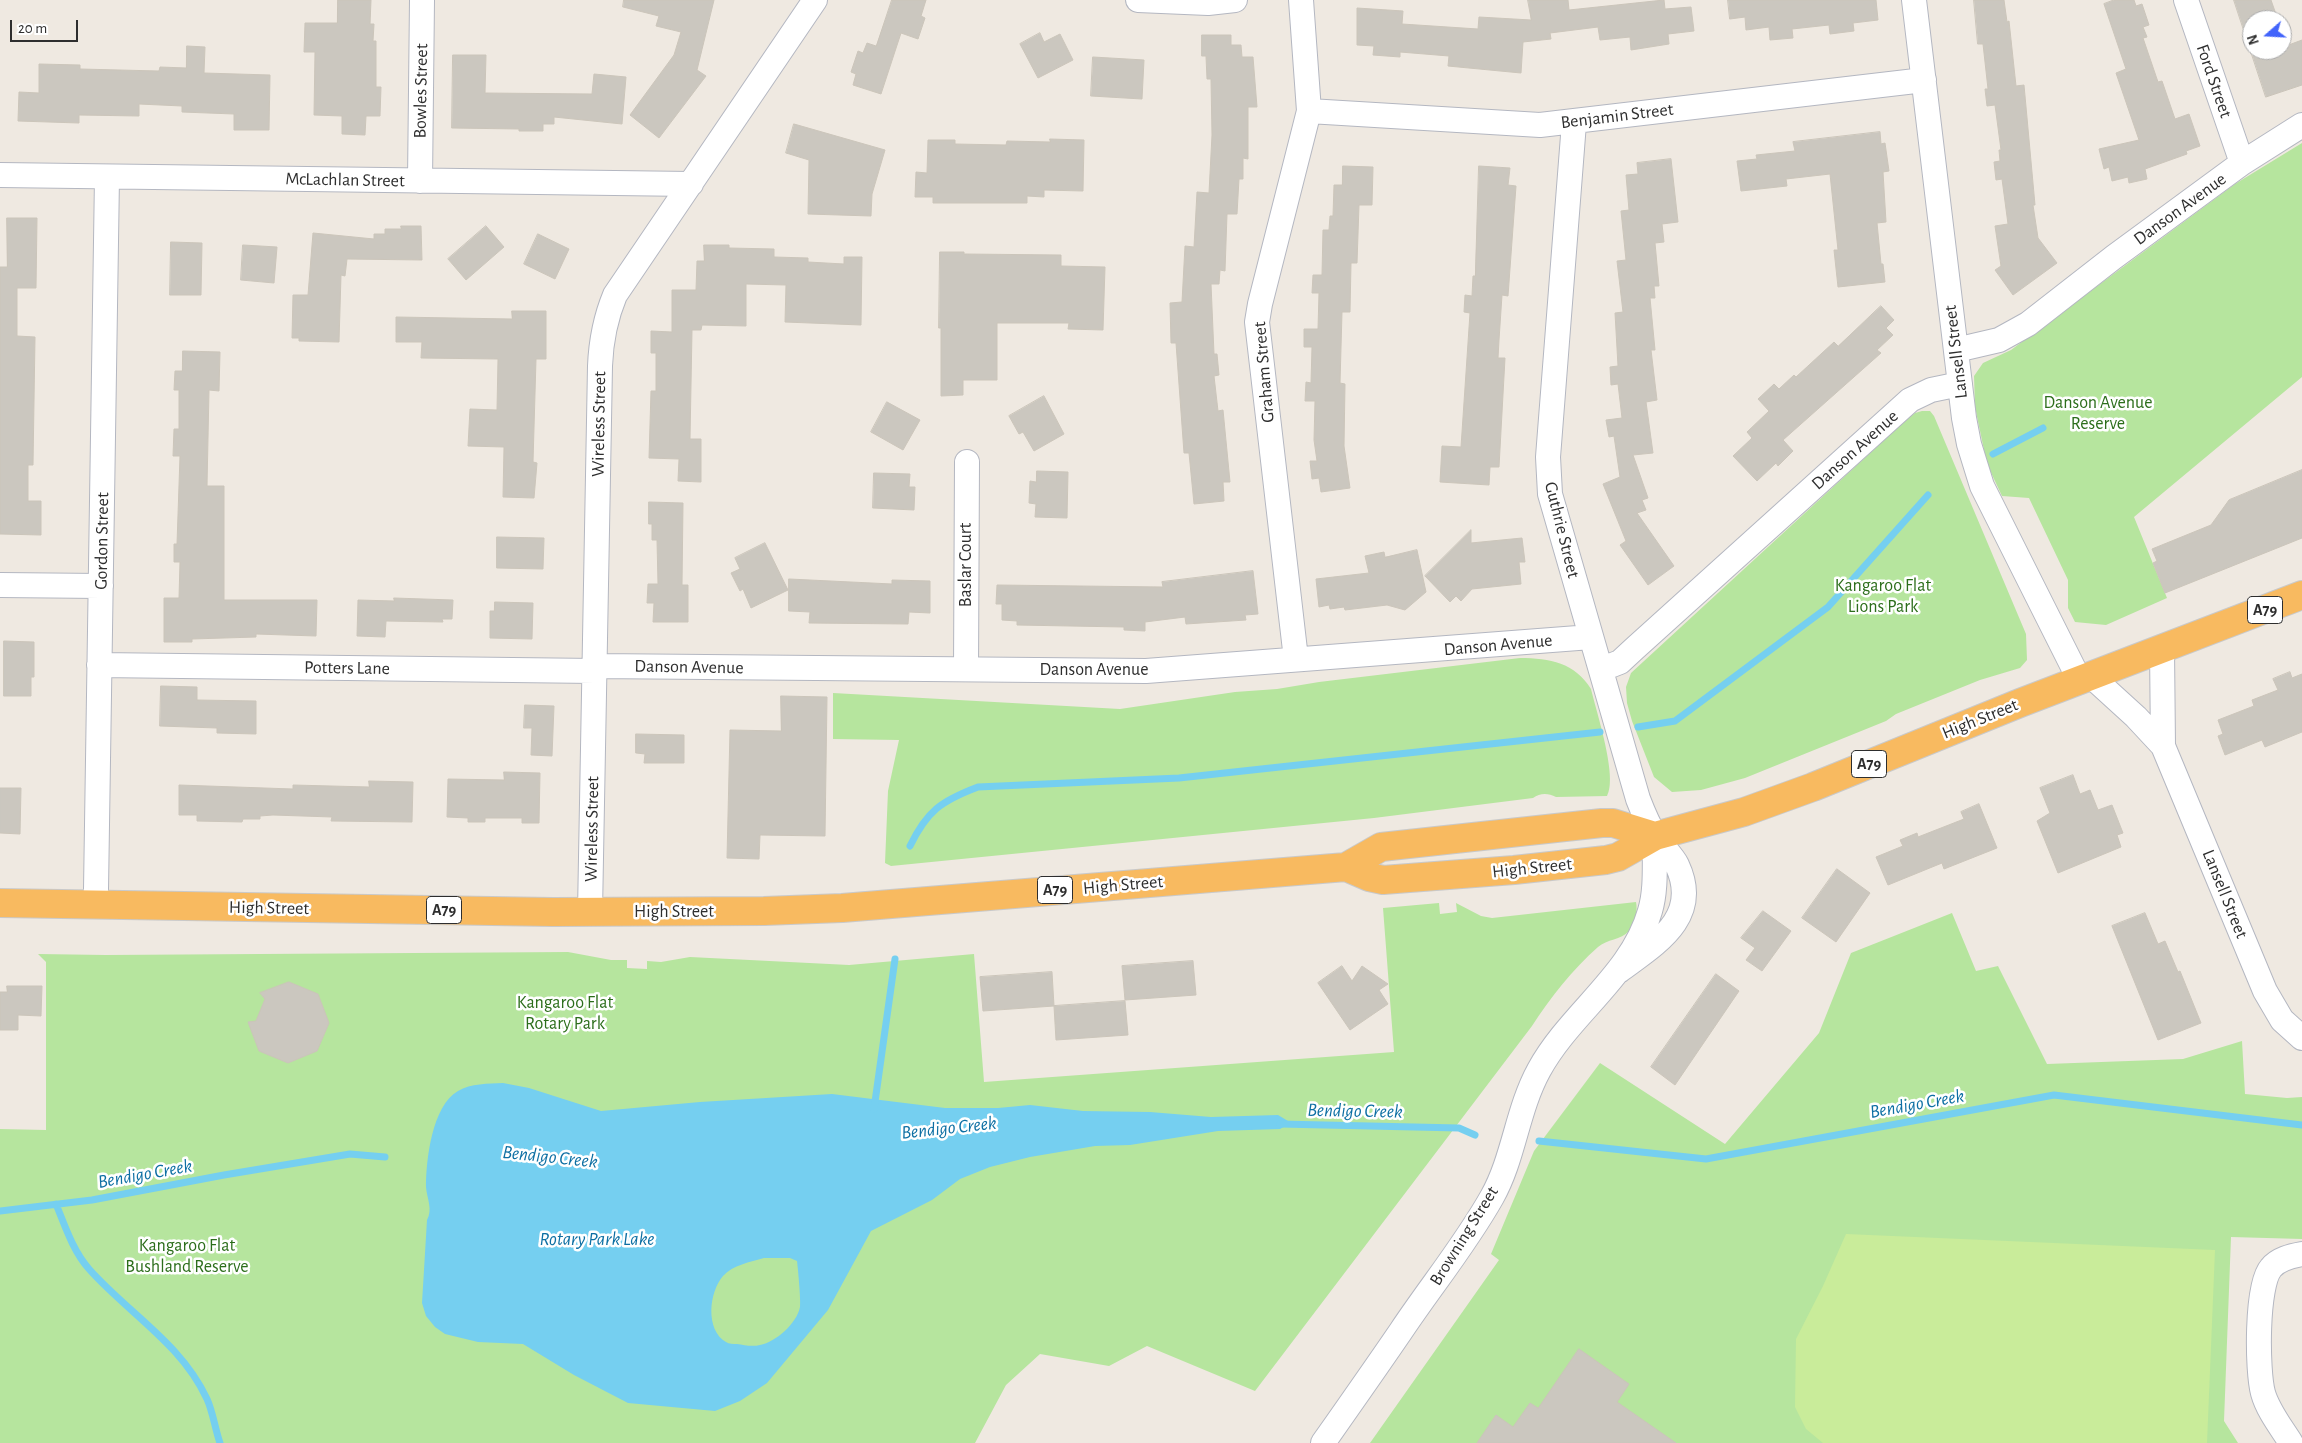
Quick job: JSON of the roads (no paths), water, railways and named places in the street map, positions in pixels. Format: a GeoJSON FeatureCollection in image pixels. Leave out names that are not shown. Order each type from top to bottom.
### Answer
{"type":"FeatureCollection","features":[{"type":"Feature","properties":{"kind":"highway","name":"High Street"},"geometry":{"type":"LineString","coordinates":[[1346,867],[1369,877],[1383,880],[1514,870],[1618,857],[1655,836],[1701,825],[1778,800],[2302,595]]}},
{"type":"Feature","properties":{"kind":"highway","name":"High Street"},"geometry":{"type":"LineString","coordinates":[[0,903],[590,912],[764,911],[842,908],[1346,867],[1381,848],[1602,823],[1613,823],[1655,836]]}},
{"type":"Feature","properties":{"kind":"street","name":"Bowles Street"},"geometry":{"type":"LineString","coordinates":[[420,181],[422,0]]}},
{"type":"Feature","properties":{"kind":"street","name":"Wireless Street"},"geometry":{"type":"LineString","coordinates":[[590,912],[601,340],[606,317],[615,295],[815,0]]}},
{"type":"Feature","properties":{"kind":"street"},"geometry":{"type":"LineString","coordinates":[[1138,0],[1208,3],[1235,0]]}},
{"type":"Feature","properties":{"kind":"street","name":"Graham Street"},"geometry":{"type":"LineString","coordinates":[[1296,659],[1257,322],[1309,111],[1301,0]]}},
{"type":"Feature","properties":{"kind":"street","name":"Lansell Street"},"geometry":{"type":"LineString","coordinates":[[1914,0],[1960,384],[1969,444],[1982,486],[2085,679],[2136,717],[2163,746],[2265,991],[2282,1020],[2300,1036]]}},
{"type":"Feature","properties":{"kind":"street","name":"Ford Street"},"geometry":{"type":"LineString","coordinates":[[2186,0],[2242,163]]}},
{"type":"Feature","properties":{"kind":"street","name":"Benjamin Street"},"geometry":{"type":"LineString","coordinates":[[1309,111],[1514,124],[1574,122],[1924,80]]}},
{"type":"Feature","properties":{"kind":"street","name":"Guthrie Street"},"geometry":{"type":"LineString","coordinates":[[1574,122],[1548,474],[1555,517],[1602,670],[1638,799],[1655,836]]}},
{"type":"Feature","properties":{"kind":"street","name":"Danson Avenue"},"geometry":{"type":"LineString","coordinates":[[1956,350],[2000,340],[2028,324],[2114,257],[2242,163],[2302,125]]}},
{"type":"Feature","properties":{"kind":"street","name":"McLachlan Street"},"geometry":{"type":"LineString","coordinates":[[0,175],[691,184]]}},
{"type":"Feature","properties":{"kind":"street","name":"Gordon Street"},"geometry":{"type":"LineString","coordinates":[[94,905],[96,889],[107,177]]}},
{"type":"Feature","properties":{"kind":"street","name":"Danson Avenue"},"geometry":{"type":"LineString","coordinates":[[1602,670],[1620,662],[1634,650],[1910,400],[1931,390],[1960,384]]}},
{"type":"Feature","properties":{"kind":"street","name":"Baslar Court"},"geometry":{"type":"LineString","coordinates":[[966,462],[966,669]]}},
{"type":"Feature","properties":{"kind":"street"},"geometry":{"type":"LineString","coordinates":[[0,585],[101,586]]}},
{"type":"Feature","properties":{"kind":"street","name":"Danson Avenue"},"geometry":{"type":"LineString","coordinates":[[596,669],[1146,671],[1591,637]]}},
{"type":"Feature","properties":{"kind":"street","name":"Lansell Street"},"geometry":{"type":"LineString","coordinates":[[2162,649],[2163,746]]}},
{"type":"Feature","properties":{"kind":"street","name":"Potters Lane"},"geometry":{"type":"LineString","coordinates":[[99,665],[596,669]]}},
{"type":"Feature","properties":{"kind":"street","name":"Browning Street"},"geometry":{"type":"LineString","coordinates":[[1619,971],[1667,933],[1678,920],[1684,905],[1683,889],[1676,864],[1655,836]]}},
{"type":"Feature","properties":{"kind":"street","name":"Browning Street"},"geometry":{"type":"LineString","coordinates":[[1323,1443],[1448,1265],[1493,1196],[1506,1163],[1527,1097],[1538,1072],[1554,1044],[1619,971],[1636,945],[1651,910],[1655,836]]}},
{"type":"Feature","properties":{"kind":"street"},"geometry":{"type":"LineString","coordinates":[[2291,1443],[2271,1411],[2259,1377],[2261,1292],[2270,1268],[2279,1261],[2302,1254]]}},
{"type":"Feature","properties":{"kind":"water","name":"Rotary Park Lake"},"geometry":{"type":"Polygon","coordinates":[[[503,1083],[529,1088],[601,1111],[700,1102],[832,1094],[945,1108],[998,1108],[1030,1105],[1083,1111],[1150,1112],[1211,1117],[1278,1115],[1288,1121],[1289,1124],[1280,1129],[1218,1131],[1130,1145],[1095,1146],[1030,1157],[990,1167],[960,1179],[932,1200],[871,1231],[828,1310],[767,1383],[740,1401],[715,1411],[628,1403],[574,1375],[523,1344],[478,1342],[445,1334],[435,1327],[426,1316],[422,1303],[427,1220],[430,1212],[426,1176],[429,1149],[436,1121],[449,1098],[463,1088],[474,1085],[503,1083]],[[764,1258],[737,1267],[723,1276],[715,1291],[711,1310],[715,1329],[726,1342],[748,1346],[766,1343],[779,1336],[795,1319],[800,1307],[799,1284],[797,1261],[790,1258],[764,1258]]]}},
{"type":"Feature","properties":{"kind":"waterway"},"geometry":{"type":"LineString","coordinates":[[1993,454],[2043,428]]}},
{"type":"Feature","properties":{"kind":"waterway"},"geometry":{"type":"LineString","coordinates":[[1638,727],[1675,721],[1828,607],[1928,495]]}},
{"type":"Feature","properties":{"kind":"waterway"},"geometry":{"type":"LineString","coordinates":[[910,846],[923,824],[936,809],[954,797],[978,787],[1179,778],[1600,732]]}},
{"type":"Feature","properties":{"kind":"waterway"},"geometry":{"type":"LineString","coordinates":[[874,1109],[895,959]]}},
{"type":"Feature","properties":{"kind":"waterway","name":"Bendigo Creek"},"geometry":{"type":"LineString","coordinates":[[1539,1141],[1706,1159],[2054,1095],[2302,1125]]}},
{"type":"Feature","properties":{"kind":"waterway","name":"Bendigo Creek"},"geometry":{"type":"LineString","coordinates":[[1280,1124],[1459,1128],[1475,1135]]}},
{"type":"Feature","properties":{"kind":"waterway","name":"Bendigo Creek"},"geometry":{"type":"LineString","coordinates":[[0,1211],[92,1200],[350,1154],[385,1157]]}},
{"type":"Feature","properties":{"kind":"waterway"},"geometry":{"type":"LineString","coordinates":[[56,1204],[83,1262],[104,1285],[169,1345],[196,1379],[209,1404],[220,1443]]}},
{"type":"Feature","properties":{"kind":"park label","name":"Danson Avenue Reserve"},"geometry":{"type":"Point","coordinates":[2098,413]}},
{"type":"Feature","properties":{"kind":"park label","name":"Kangaroo Flat Lions Park"},"geometry":{"type":"Point","coordinates":[1883,596]}},
{"type":"Feature","properties":{"kind":"park label","name":"Kangaroo Flat Rotary Park"},"geometry":{"type":"Point","coordinates":[565,1013]}},
{"type":"Feature","properties":{"kind":"park label","name":"Kangaroo Flat Bushland Reserve"},"geometry":{"type":"Point","coordinates":[187,1256]}}]}
